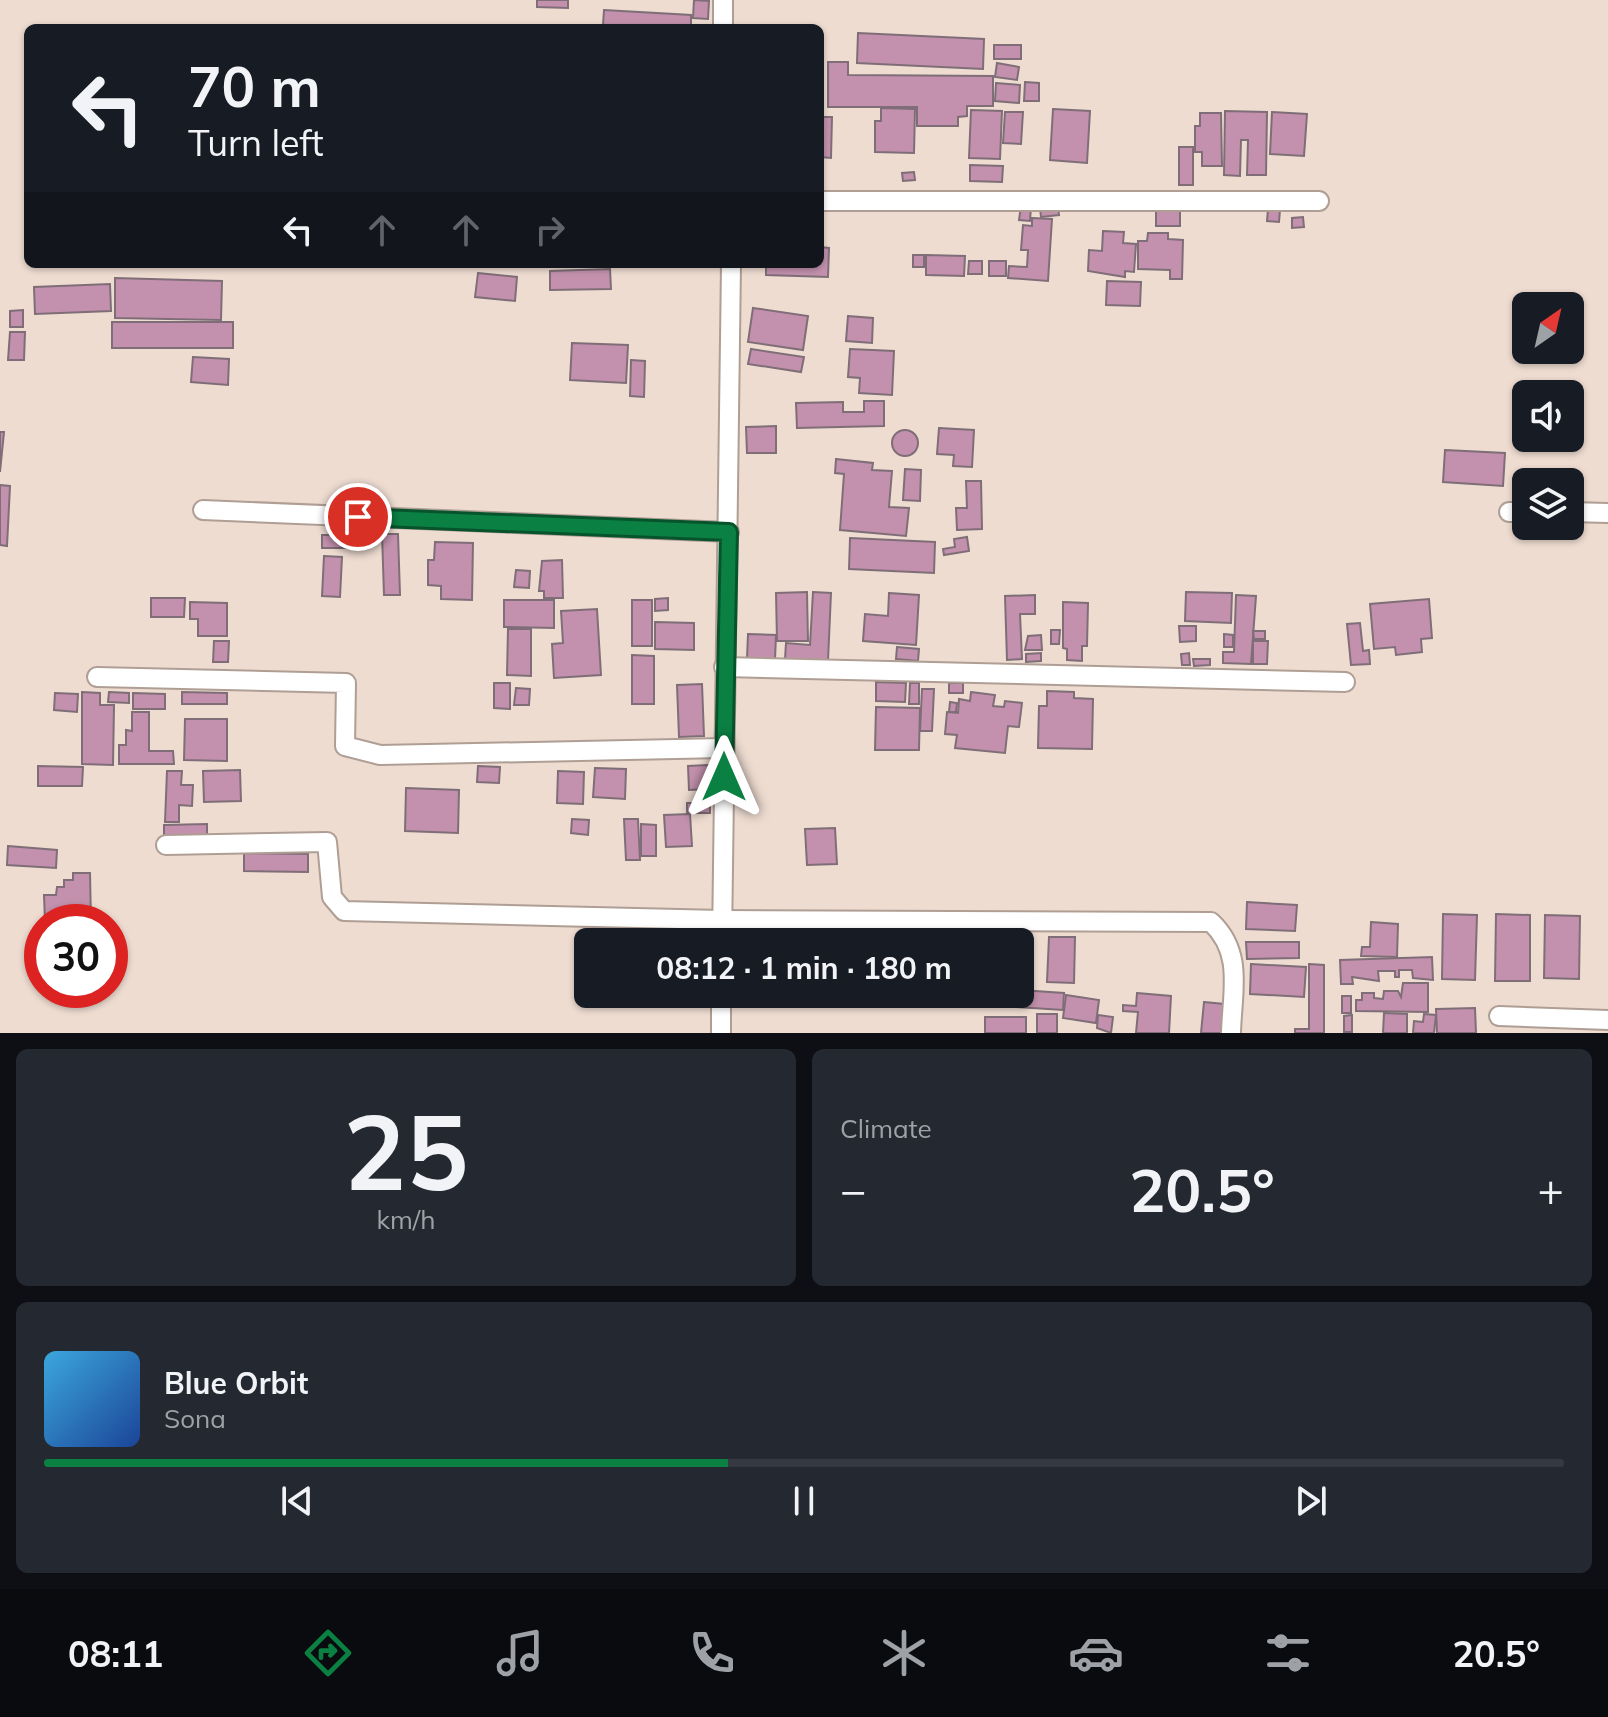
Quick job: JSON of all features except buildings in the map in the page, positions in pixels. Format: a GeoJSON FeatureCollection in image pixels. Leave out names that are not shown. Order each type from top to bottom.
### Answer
{"type":"FeatureCollection","features":[{"type":"Feature","properties":{"kind":"street"},"geometry":{"type":"LineString","coordinates":[[723,0],[723,24]]}},
{"type":"Feature","properties":{"kind":"street"},"geometry":{"type":"LineString","coordinates":[[824,201],[1319,201]]}},
{"type":"Feature","properties":{"kind":"street"},"geometry":{"type":"LineString","coordinates":[[722,928],[731,268]]}},
{"type":"Feature","properties":{"kind":"street"},"geometry":{"type":"LineString","coordinates":[[203,510],[729,532]]}},
{"type":"Feature","properties":{"kind":"street"},"geometry":{"type":"LineString","coordinates":[[1584,512],[1608,513]]}},
{"type":"Feature","properties":{"kind":"street"},"geometry":{"type":"LineString","coordinates":[[724,667],[1345,682]]}},
{"type":"Feature","properties":{"kind":"street"},"geometry":{"type":"LineString","coordinates":[[97,677],[346,683],[345,746],[380,755],[724,748]]}},
{"type":"Feature","properties":{"kind":"street"},"geometry":{"type":"LineString","coordinates":[[166,845],[327,842],[332,897],[344,911],[722,920],[1211,922],[1226,936],[1234,954],[1231,1033]]}},
{"type":"Feature","properties":{"kind":"street"},"geometry":{"type":"LineString","coordinates":[[721,1008],[721,1033]]}},
{"type":"Feature","properties":{"kind":"street"},"geometry":{"type":"LineString","coordinates":[[1499,1016],[1608,1020]]}},
{"type":"Feature","properties":{"kind":"route"},"geometry":{"type":"LineString","coordinates":[[358,517],[729,532],[724,777]]}}]}
